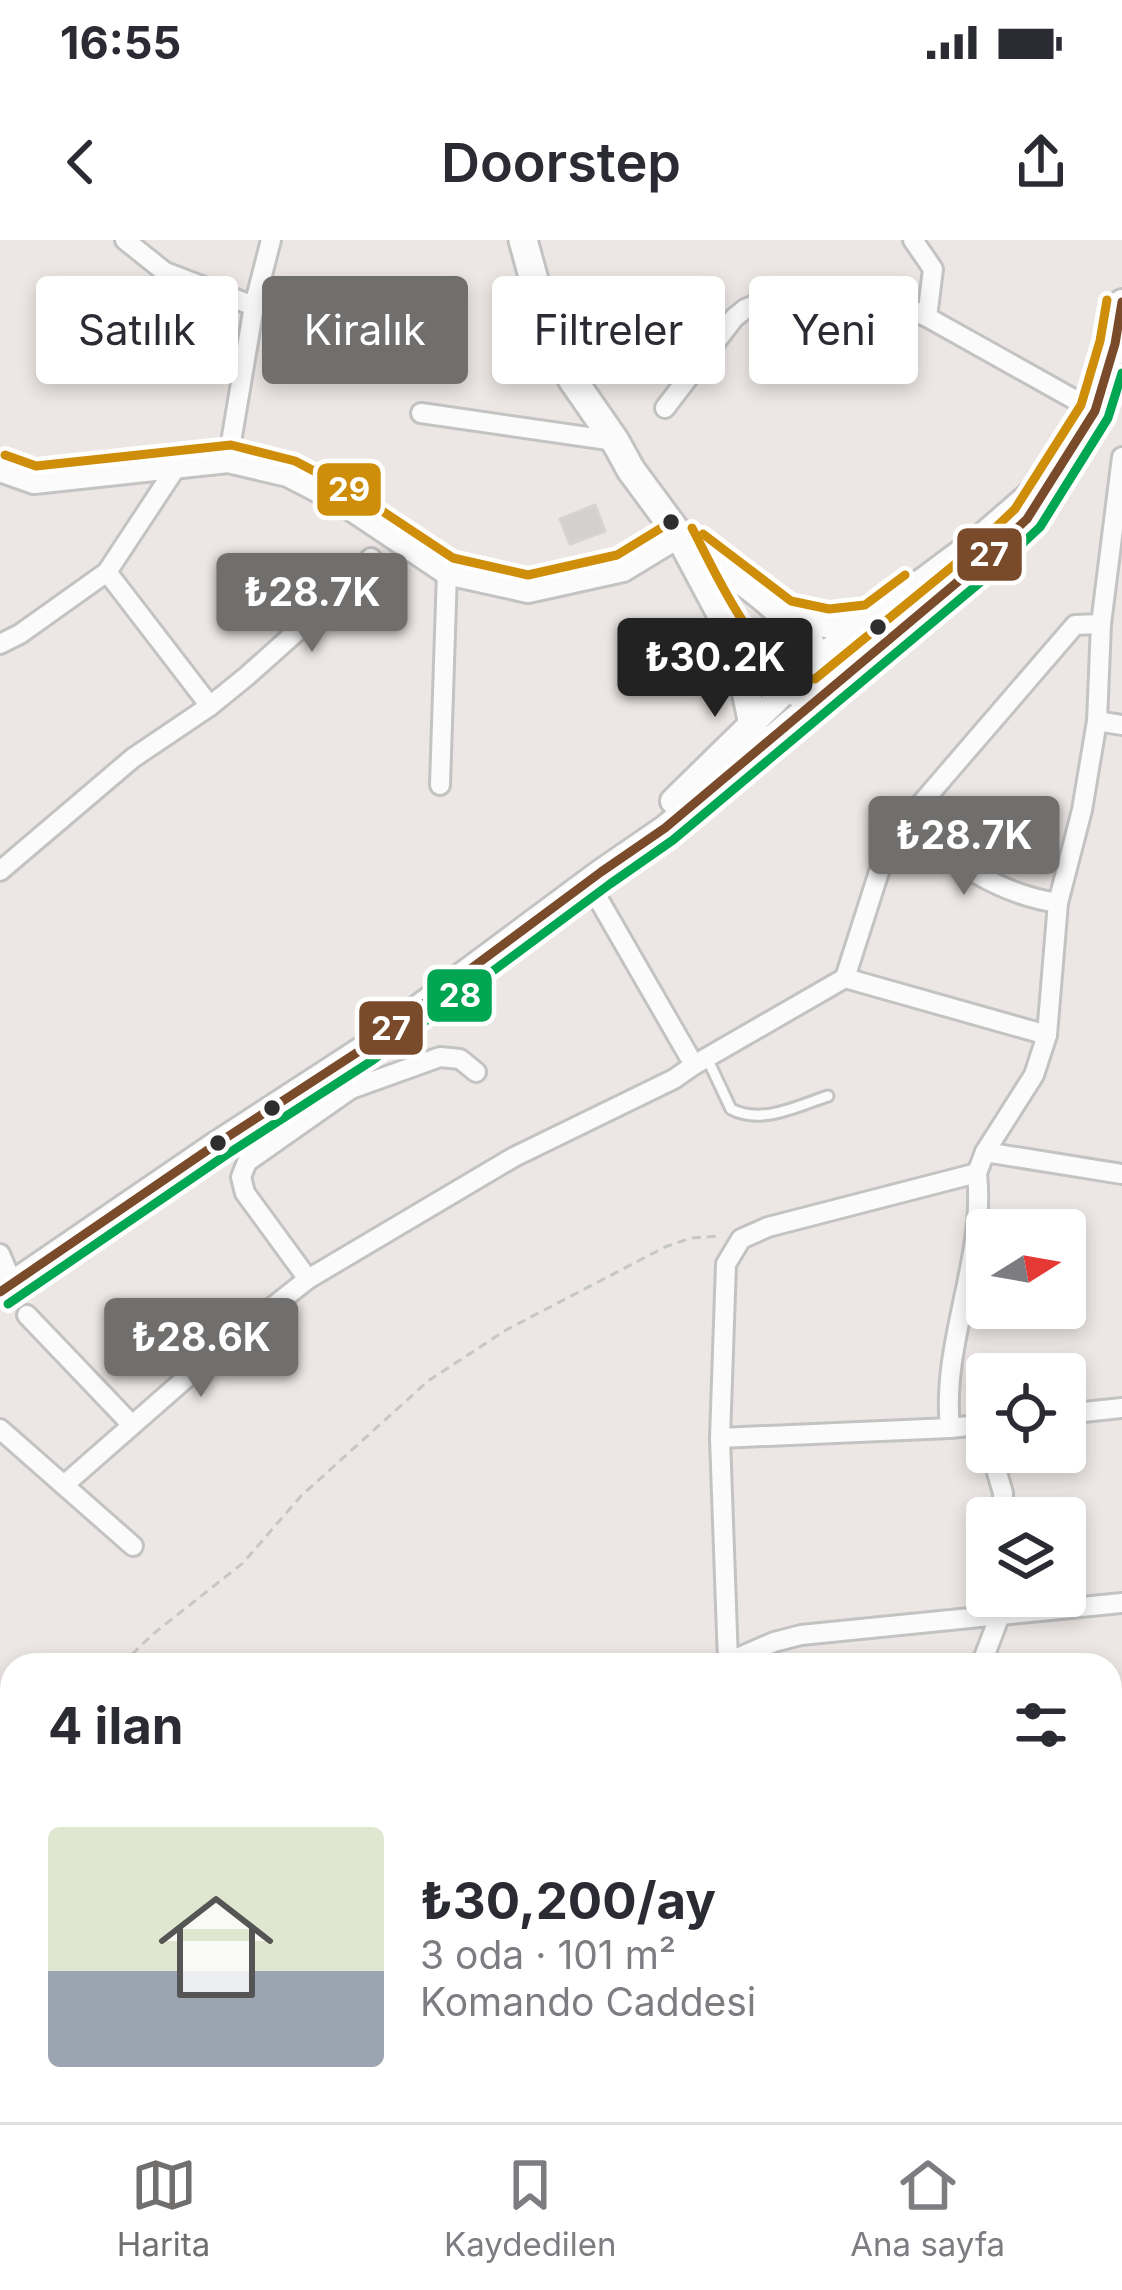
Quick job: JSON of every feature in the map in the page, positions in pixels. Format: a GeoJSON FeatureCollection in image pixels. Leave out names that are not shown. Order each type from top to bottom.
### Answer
{"type":"FeatureCollection","features":[{"type":"Feature","properties":{"kind":"main road"},"geometry":{"type":"LineString","coordinates":[[523,240],[572,379],[679,535],[736,642],[753,725]]}},
{"type":"Feature","properties":{"kind":"main road"},"geometry":{"type":"LineString","coordinates":[[679,535],[785,615],[819,658],[823,693],[809,697],[786,689],[736,642]]}},
{"type":"Feature","properties":{"kind":"main road"},"geometry":{"type":"LineString","coordinates":[[785,615],[828,624],[871,619]]}},
{"type":"Feature","properties":{"kind":"street"},"geometry":{"type":"LineString","coordinates":[[125,240],[165,272],[254,306]]}},
{"type":"Feature","properties":{"kind":"street"},"geometry":{"type":"LineString","coordinates":[[228,460],[254,306],[271,240]]}},
{"type":"Feature","properties":{"kind":"street"},"geometry":{"type":"LineString","coordinates":[[913,240],[933,268],[927,317]]}},
{"type":"Feature","properties":{"kind":"street"},"geometry":{"type":"LineString","coordinates":[[665,408],[745,309],[809,298],[884,297],[1095,411]]}},
{"type":"Feature","properties":{"kind":"street"},"geometry":{"type":"LineString","coordinates":[[0,1254],[6,1287],[364,1048],[665,828],[980,563],[1027,519],[1095,411],[1113,376],[1122,302]]}},
{"type":"Feature","properties":{"kind":"street"},"geometry":{"type":"LineString","coordinates":[[421,413],[615,441]]}},
{"type":"Feature","properties":{"kind":"street"},"geometry":{"type":"LineString","coordinates":[[950,1428],[948,1384],[980,1210],[977,1173],[985,1152],[1034,1075],[1047,1035],[1058,903],[1082,810],[1097,721],[1101,624],[1122,458]]}},
{"type":"Feature","properties":{"kind":"street"},"geometry":{"type":"LineString","coordinates":[[4,474],[34,482],[228,460],[289,474],[344,503],[447,572],[528,590],[623,569],[679,535]]}},
{"type":"Feature","properties":{"kind":"street"},"geometry":{"type":"LineString","coordinates":[[0,644],[107,572],[177,466]]}},
{"type":"Feature","properties":{"kind":"street"},"geometry":{"type":"LineString","coordinates":[[595,877],[819,658],[980,538],[1062,467]]}},
{"type":"Feature","properties":{"kind":"street"},"geometry":{"type":"LineString","coordinates":[[0,871],[134,758],[210,706],[298,631],[371,558]]}},
{"type":"Feature","properties":{"kind":"street"},"geometry":{"type":"LineString","coordinates":[[107,572],[210,706]]}},
{"type":"Feature","properties":{"kind":"street"},"geometry":{"type":"LineString","coordinates":[[440,785],[447,572]]}},
{"type":"Feature","properties":{"kind":"street"},"geometry":{"type":"LineString","coordinates":[[64,1485],[217,1351],[308,1279],[514,1157],[674,1079],[844,978],[886,850],[907,820],[1075,625],[1101,624]]}},
{"type":"Feature","properties":{"kind":"street"},"geometry":{"type":"LineString","coordinates":[[1097,721],[1122,725]]}},
{"type":"Feature","properties":{"kind":"street"},"geometry":{"type":"LineString","coordinates":[[907,820],[945,854],[986,880],[1030,899],[1058,903]]}},
{"type":"Feature","properties":{"kind":"street"},"geometry":{"type":"LineString","coordinates":[[595,877],[701,1062]]}},
{"type":"Feature","properties":{"kind":"street"},"geometry":{"type":"LineString","coordinates":[[844,978],[1047,1035]]}},
{"type":"Feature","properties":{"kind":"street"},"geometry":{"type":"LineString","coordinates":[[308,1279],[244,1192],[241,1177],[247,1162],[351,1089],[440,1057],[460,1059],[476,1072]]}},
{"type":"Feature","properties":{"kind":"street"},"geometry":{"type":"LineString","coordinates":[[985,1152],[1122,1174]]}},
{"type":"Feature","properties":{"kind":"street"},"geometry":{"type":"LineString","coordinates":[[725,1653],[720,1438],[726,1264],[732,1250],[741,1239],[768,1227],[977,1173]]}},
{"type":"Feature","properties":{"kind":"street"},"geometry":{"type":"LineString","coordinates":[[27,1316],[132,1425]]}},
{"type":"Feature","properties":{"kind":"street"},"geometry":{"type":"LineString","coordinates":[[1086,1412],[1122,1408]]}},
{"type":"Feature","properties":{"kind":"street"},"geometry":{"type":"LineString","coordinates":[[0,1429],[133,1546]]}},
{"type":"Feature","properties":{"kind":"street"},"geometry":{"type":"LineString","coordinates":[[720,1438],[966,1429]]}},
{"type":"Feature","properties":{"kind":"street"},"geometry":{"type":"LineString","coordinates":[[1086,1604],[1122,1603]]}},
{"type":"Feature","properties":{"kind":"street"},"geometry":{"type":"LineString","coordinates":[[748,1653],[801,1635],[966,1610]]}},
{"type":"Feature","properties":{"kind":"street"},"geometry":{"type":"LineString","coordinates":[[985,1653],[996,1617]]}},
{"type":"Feature","properties":{"kind":"lane"},"geometry":{"type":"LineString","coordinates":[[701,1062],[731,1109],[747,1116],[764,1116],[827,1096]]}},
{"type":"Feature","properties":{"kind":"path"},"geometry":{"type":"LineString","coordinates":[[133,1653],[243,1563],[301,1496],[400,1404],[457,1360],[664,1247],[703,1237],[741,1239]]}},
{"type":"Feature","properties":{"kind":"building"},"geometry":{"type":"Polygon","coordinates":[[[595,505],[605,531],[570,544],[560,519],[595,505]]]}},
{"type":"Feature","properties":{"kind":"transit line","name":"29"},"geometry":{"type":"LineString","coordinates":[[692,528],[758,642],[795,674],[815,679],[970,552],[1015,509],[1081,405],[1107,300]]}},
{"type":"Feature","properties":{"kind":"transit line","name":"27"},"geometry":{"type":"LineString","coordinates":[[0,1292],[364,1048],[665,828],[980,563],[1027,519],[1095,411],[1122,302]]}},
{"type":"Feature","properties":{"kind":"transit line","name":"28"},"geometry":{"type":"LineString","coordinates":[[8,1304],[373,1060],[673,840],[1040,527],[1108,418],[1122,373]]}},
{"type":"Feature","properties":{"kind":"transit line","name":"29"},"geometry":{"type":"LineString","coordinates":[[5,455],[36,466],[231,445],[295,461],[352,491],[453,558],[528,575],[617,555],[671,522]]}},
{"type":"Feature","properties":{"kind":"transit line","name":"29"},"geometry":{"type":"LineString","coordinates":[[703,534],[791,601],[829,609],[865,605],[905,575]]}}]}
